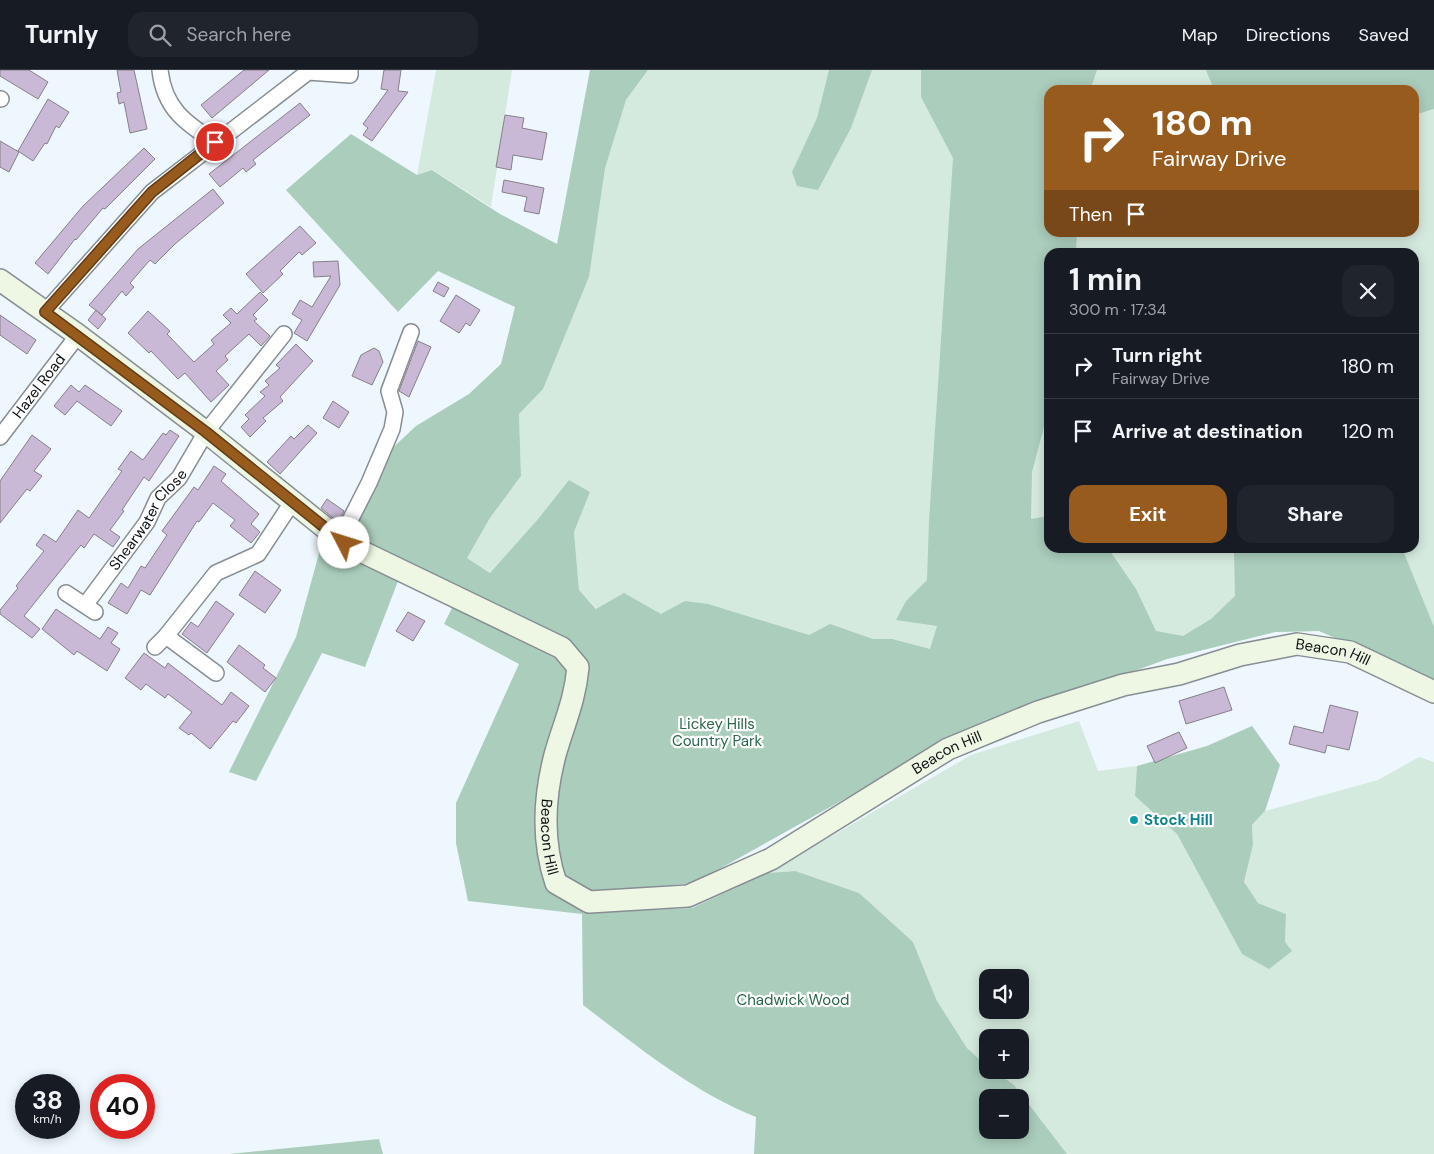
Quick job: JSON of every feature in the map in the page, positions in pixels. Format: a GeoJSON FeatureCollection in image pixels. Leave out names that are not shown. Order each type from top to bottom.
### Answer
{"type":"FeatureCollection","features":[{"type":"Feature","properties":{"kind":"street"},"geometry":{"type":"LineString","coordinates":[[160,70],[162,88],[175,111],[186,124],[215,142]]}},
{"type":"Feature","properties":{"kind":"street"},"geometry":{"type":"LineString","coordinates":[[45,312],[152,192],[215,142],[309,71],[350,75],[350,70]]}},
{"type":"Feature","properties":{"kind":"street","name":"Beacon Hill"},"geometry":{"type":"LineString","coordinates":[[0,280],[78,335],[206,432],[340,540],[364,554],[562,648],[578,667],[575,695],[555,756],[545,823],[549,862],[556,883],[590,902],[688,896],[771,859],[948,749],[1038,712],[1124,685],[1179,674],[1240,655],[1297,644],[1350,652],[1434,692]]}},
{"type":"Feature","properties":{"kind":"street"},"geometry":{"type":"LineString","coordinates":[[340,540],[369,483],[392,429],[395,412],[389,391],[411,332]]}},
{"type":"Feature","properties":{"kind":"street","name":"Shearwater Close"},"geometry":{"type":"LineString","coordinates":[[66,593],[90,608],[147,522],[158,498],[179,478],[206,432],[284,334]]}},
{"type":"Feature","properties":{"kind":"street","name":"Hazel Road"},"geometry":{"type":"LineString","coordinates":[[0,437],[78,335]]}},
{"type":"Feature","properties":{"kind":"street"},"geometry":{"type":"LineString","coordinates":[[155,647],[216,573],[258,554],[293,501]]}},
{"type":"Feature","properties":{"kind":"street"},"geometry":{"type":"LineString","coordinates":[[166,636],[216,673]]}},
{"type":"Feature","properties":{"kind":"green space"},"geometry":{"type":"Polygon","coordinates":[[[436,70],[512,70],[491,207],[433,170],[417,175],[436,70]]]}},
{"type":"Feature","properties":{"kind":"green space"},"geometry":{"type":"Polygon","coordinates":[[[590,70],[648,70],[626,100],[605,168],[589,277],[543,389],[519,414],[521,476],[490,518],[467,558],[490,573],[538,519],[569,480],[590,492],[574,532],[579,590],[596,609],[624,593],[661,614],[685,601],[708,604],[809,635],[830,624],[873,639],[892,639],[930,649],[937,626],[896,620],[906,601],[927,580],[929,521],[953,158],[921,97],[921,70],[1097,70],[1092,85],[1044,85],[1044,237],[1077,237],[1076,248],[1044,248],[1044,427],[1032,472],[1031,519],[1044,517],[1044,553],[1111,553],[1136,589],[1156,631],[1183,636],[1211,619],[1235,596],[1234,553],[1404,553],[1434,627],[1434,680],[1319,631],[1275,632],[1167,659],[959,735],[694,883],[595,892],[583,913],[692,908],[768,873],[795,871],[859,893],[913,942],[937,1001],[967,1048],[979,1059],[979,1079],[1006,1079],[1017,1089],[979,1089],[979,1139],[1029,1139],[1029,1105],[1067,1154],[754,1154],[756,1117],[710,1095],[666,1067],[583,1005],[582,914],[468,901],[456,843],[456,803],[519,664],[444,624],[453,606],[347,535],[370,469],[416,426],[469,394],[501,364],[515,307],[438,271],[398,312],[286,190],[351,134],[417,175],[432,170],[500,214],[557,244],[590,70]]]}},
{"type":"Feature","properties":{"kind":"green space","name":"Lickey Hills Country Park"},"geometry":{"type":"Polygon","coordinates":[[[648,70],[1434,70],[1434,680],[1319,631],[1275,632],[1167,659],[959,735],[694,883],[597,609],[579,590],[574,532],[590,492],[569,480],[538,519],[490,573],[467,558],[490,518],[521,476],[519,414],[543,388],[589,277],[604,168],[626,100],[648,70]]]}},
{"type":"Feature","properties":{"kind":"green space"},"geometry":{"type":"Polygon","coordinates":[[[829,70],[872,70],[851,128],[818,190],[797,186],[792,172],[817,118],[829,70]]]}},
{"type":"Feature","properties":{"kind":"green space"},"geometry":{"type":"Polygon","coordinates":[[[1206,70],[1434,70],[1434,109],[1419,114],[1419,85],[1212,85],[1206,70]]]}},
{"type":"Feature","properties":{"kind":"green space"},"geometry":{"type":"Polygon","coordinates":[[[323,539],[400,576],[365,667],[322,653],[256,781],[229,772],[296,637],[323,539]]]}},
{"type":"Feature","properties":{"kind":"green space"},"geometry":{"type":"Polygon","coordinates":[[[1079,721],[1098,771],[1137,766],[1135,796],[1177,834],[1242,954],[1285,942],[1286,914],[1258,903],[1244,883],[1253,845],[1252,825],[1265,811],[1378,780],[1419,757],[1434,762],[1434,1154],[1067,1154],[1029,1105],[1029,1089],[1017,1089],[1006,1079],[1029,1079],[1029,1029],[979,1029],[979,1059],[967,1048],[937,1001],[913,942],[795,871],[768,873],[971,755],[1079,721]]]}},
{"type":"Feature","properties":{"kind":"green space"},"geometry":{"type":"Polygon","coordinates":[[[1252,726],[1280,765],[1265,811],[1252,825],[1253,845],[1244,882],[1258,903],[1286,914],[1285,942],[1292,951],[1269,969],[1242,954],[1177,834],[1135,796],[1137,766],[1207,746],[1252,726]]]}},
{"type":"Feature","properties":{"kind":"green space"},"geometry":{"type":"Polygon","coordinates":[[[379,1139],[383,1154],[229,1154],[379,1139]]]}},
{"type":"Feature","properties":{"kind":"building"},"geometry":{"type":"Polygon","coordinates":[[[0,70],[29,70],[48,82],[38,99],[0,76],[0,70]]]}},
{"type":"Feature","properties":{"kind":"building"},"geometry":{"type":"Polygon","coordinates":[[[117,70],[134,70],[147,129],[130,133],[124,102],[119,104],[117,93],[121,92],[117,70]]]}},
{"type":"Feature","properties":{"kind":"building"},"geometry":{"type":"Polygon","coordinates":[[[244,70],[269,70],[212,118],[201,105],[244,70]]]}},
{"type":"Feature","properties":{"kind":"building"},"geometry":{"type":"Polygon","coordinates":[[[384,70],[401,70],[398,91],[408,92],[372,141],[363,135],[368,128],[363,124],[388,90],[381,89],[384,70]]]}},
{"type":"Feature","properties":{"kind":"building"},"geometry":{"type":"Polygon","coordinates":[[[48,99],[69,112],[59,128],[56,126],[47,144],[45,143],[33,161],[18,151],[48,99]]]}},
{"type":"Feature","properties":{"kind":"building"},"geometry":{"type":"Polygon","coordinates":[[[300,103],[310,115],[253,160],[256,164],[246,172],[243,168],[220,187],[209,174],[300,103]]]}},
{"type":"Feature","properties":{"kind":"building"},"geometry":{"type":"Polygon","coordinates":[[[505,115],[524,118],[522,128],[547,133],[542,160],[513,155],[511,170],[496,167],[505,115]]]}},
{"type":"Feature","properties":{"kind":"building"},"geometry":{"type":"Polygon","coordinates":[[[0,141],[19,152],[9,172],[0,167],[0,141]]]}},
{"type":"Feature","properties":{"kind":"building"},"geometry":{"type":"Polygon","coordinates":[[[144,148],[155,159],[105,209],[103,208],[75,239],[48,274],[35,263],[83,206],[144,148]]]}},
{"type":"Feature","properties":{"kind":"building"},"geometry":{"type":"Polygon","coordinates":[[[504,180],[544,188],[539,214],[524,211],[527,197],[502,192],[504,180]]]}},
{"type":"Feature","properties":{"kind":"building"},"geometry":{"type":"Polygon","coordinates":[[[213,189],[224,203],[175,244],[155,264],[150,260],[130,283],[134,287],[126,296],[122,291],[102,315],[89,305],[138,249],[213,189]]]}},
{"type":"Feature","properties":{"kind":"building"},"geometry":{"type":"Polygon","coordinates":[[[300,226],[316,243],[302,255],[299,252],[280,271],[283,274],[263,293],[246,274],[300,226]]]}},
{"type":"Feature","properties":{"kind":"building"},"geometry":{"type":"Polygon","coordinates":[[[338,261],[340,285],[307,341],[294,333],[302,320],[292,314],[300,300],[312,307],[331,276],[314,277],[313,262],[338,261]]]}},
{"type":"Feature","properties":{"kind":"building"},"geometry":{"type":"Polygon","coordinates":[[[438,282],[449,288],[444,297],[433,291],[438,282]]]}},
{"type":"Feature","properties":{"kind":"building"},"geometry":{"type":"Polygon","coordinates":[[[260,292],[268,300],[253,315],[257,319],[254,321],[270,336],[261,346],[249,334],[225,356],[228,360],[216,371],[229,385],[211,402],[185,373],[178,379],[151,351],[149,353],[128,333],[148,311],[170,331],[167,334],[194,362],[214,344],[211,340],[231,323],[223,315],[231,308],[237,314],[260,292]]]}},
{"type":"Feature","properties":{"kind":"building"},"geometry":{"type":"Polygon","coordinates":[[[456,295],[480,310],[470,326],[466,323],[459,333],[440,321],[456,295]]]}},
{"type":"Feature","properties":{"kind":"building"},"geometry":{"type":"Polygon","coordinates":[[[96,310],[106,319],[98,329],[88,320],[96,310]]]}},
{"type":"Feature","properties":{"kind":"building"},"geometry":{"type":"Polygon","coordinates":[[[0,315],[36,340],[27,354],[0,335],[0,315]]]}},
{"type":"Feature","properties":{"kind":"building"},"geometry":{"type":"Polygon","coordinates":[[[418,341],[431,347],[409,397],[399,391],[418,341]]]}},
{"type":"Feature","properties":{"kind":"building"},"geometry":{"type":"Polygon","coordinates":[[[296,344],[313,361],[280,397],[283,401],[263,418],[266,421],[250,437],[241,427],[249,419],[245,415],[265,396],[260,392],[269,385],[265,381],[280,368],[276,365],[296,344]]]}},
{"type":"Feature","properties":{"kind":"building"},"geometry":{"type":"Polygon","coordinates":[[[374,348],[379,351],[383,362],[372,385],[352,376],[361,355],[374,348]]]}},
{"type":"Feature","properties":{"kind":"building"},"geometry":{"type":"Polygon","coordinates":[[[71,385],[79,392],[85,385],[122,411],[111,426],[77,401],[65,415],[54,406],[71,385]]]}},
{"type":"Feature","properties":{"kind":"building"},"geometry":{"type":"Polygon","coordinates":[[[333,401],[349,412],[339,428],[323,418],[333,401]]]}},
{"type":"Feature","properties":{"kind":"building"},"geometry":{"type":"Polygon","coordinates":[[[308,425],[317,433],[280,474],[267,462],[291,436],[294,439],[308,425]]]}},
{"type":"Feature","properties":{"kind":"building"},"geometry":{"type":"Polygon","coordinates":[[[170,430],[179,436],[149,481],[144,477],[122,510],[124,511],[110,530],[120,537],[113,547],[94,534],[84,548],[81,545],[24,616],[40,629],[32,638],[0,614],[0,610],[18,588],[16,586],[44,551],[36,545],[44,534],[56,542],[78,510],[89,518],[122,471],[118,469],[131,451],[143,460],[163,433],[166,435],[170,430]]]}},
{"type":"Feature","properties":{"kind":"building"},"geometry":{"type":"Polygon","coordinates":[[[32,435],[51,449],[34,471],[42,476],[30,491],[27,489],[0,523],[0,481],[32,435]]]}},
{"type":"Feature","properties":{"kind":"building"},"geometry":{"type":"Polygon","coordinates":[[[214,466],[226,474],[221,481],[259,514],[251,524],[260,532],[251,543],[230,526],[235,520],[213,503],[199,522],[197,521],[150,595],[141,590],[127,614],[108,603],[121,583],[128,588],[141,566],[145,568],[167,535],[162,531],[194,487],[198,490],[214,466]]]}},
{"type":"Feature","properties":{"kind":"building"},"geometry":{"type":"Polygon","coordinates":[[[327,499],[344,511],[338,522],[321,508],[327,499]]]}},
{"type":"Feature","properties":{"kind":"building"},"geometry":{"type":"Polygon","coordinates":[[[255,571],[281,590],[265,613],[239,595],[255,571]]]}},
{"type":"Feature","properties":{"kind":"building"},"geometry":{"type":"Polygon","coordinates":[[[216,601],[234,614],[207,653],[182,634],[191,622],[198,627],[216,601]]]}},
{"type":"Feature","properties":{"kind":"building"},"geometry":{"type":"Polygon","coordinates":[[[56,609],[100,639],[108,627],[118,633],[111,643],[120,649],[107,671],[77,651],[74,655],[42,629],[56,609]]]}},
{"type":"Feature","properties":{"kind":"building"},"geometry":{"type":"Polygon","coordinates":[[[408,612],[425,621],[413,641],[396,631],[408,612]]]}},
{"type":"Feature","properties":{"kind":"building"},"geometry":{"type":"Polygon","coordinates":[[[239,645],[265,665],[263,668],[276,678],[265,692],[227,662],[239,645]]]}},
{"type":"Feature","properties":{"kind":"building"},"geometry":{"type":"Polygon","coordinates":[[[144,653],[165,668],[168,663],[222,705],[231,692],[249,706],[236,723],[233,721],[210,749],[191,733],[189,735],[179,728],[192,712],[168,694],[165,698],[146,684],[141,690],[125,678],[144,653]]]}},
{"type":"Feature","properties":{"kind":"building"},"geometry":{"type":"Polygon","coordinates":[[[1224,687],[1232,710],[1186,724],[1179,701],[1224,687]]]}},
{"type":"Feature","properties":{"kind":"building"},"geometry":{"type":"Polygon","coordinates":[[[1330,705],[1358,712],[1349,750],[1327,745],[1325,753],[1289,744],[1294,726],[1323,733],[1330,705]]]}},
{"type":"Feature","properties":{"kind":"building"},"geometry":{"type":"Polygon","coordinates":[[[1179,732],[1187,748],[1155,763],[1147,746],[1179,732]]]}},
{"type":"Feature","properties":{"kind":"place","name":"Stock Hill"},"geometry":{"type":"Point","coordinates":[1134,820]}},
{"type":"Feature","properties":{"kind":"route"},"geometry":{"type":"LineString","coordinates":[[215,142],[152,192],[45,312],[206,432],[344,543]]}},
{"type":"Feature","properties":{"kind":"park label","name":"Chadwick Wood"},"geometry":{"type":"Point","coordinates":[793,1000]}}]}
